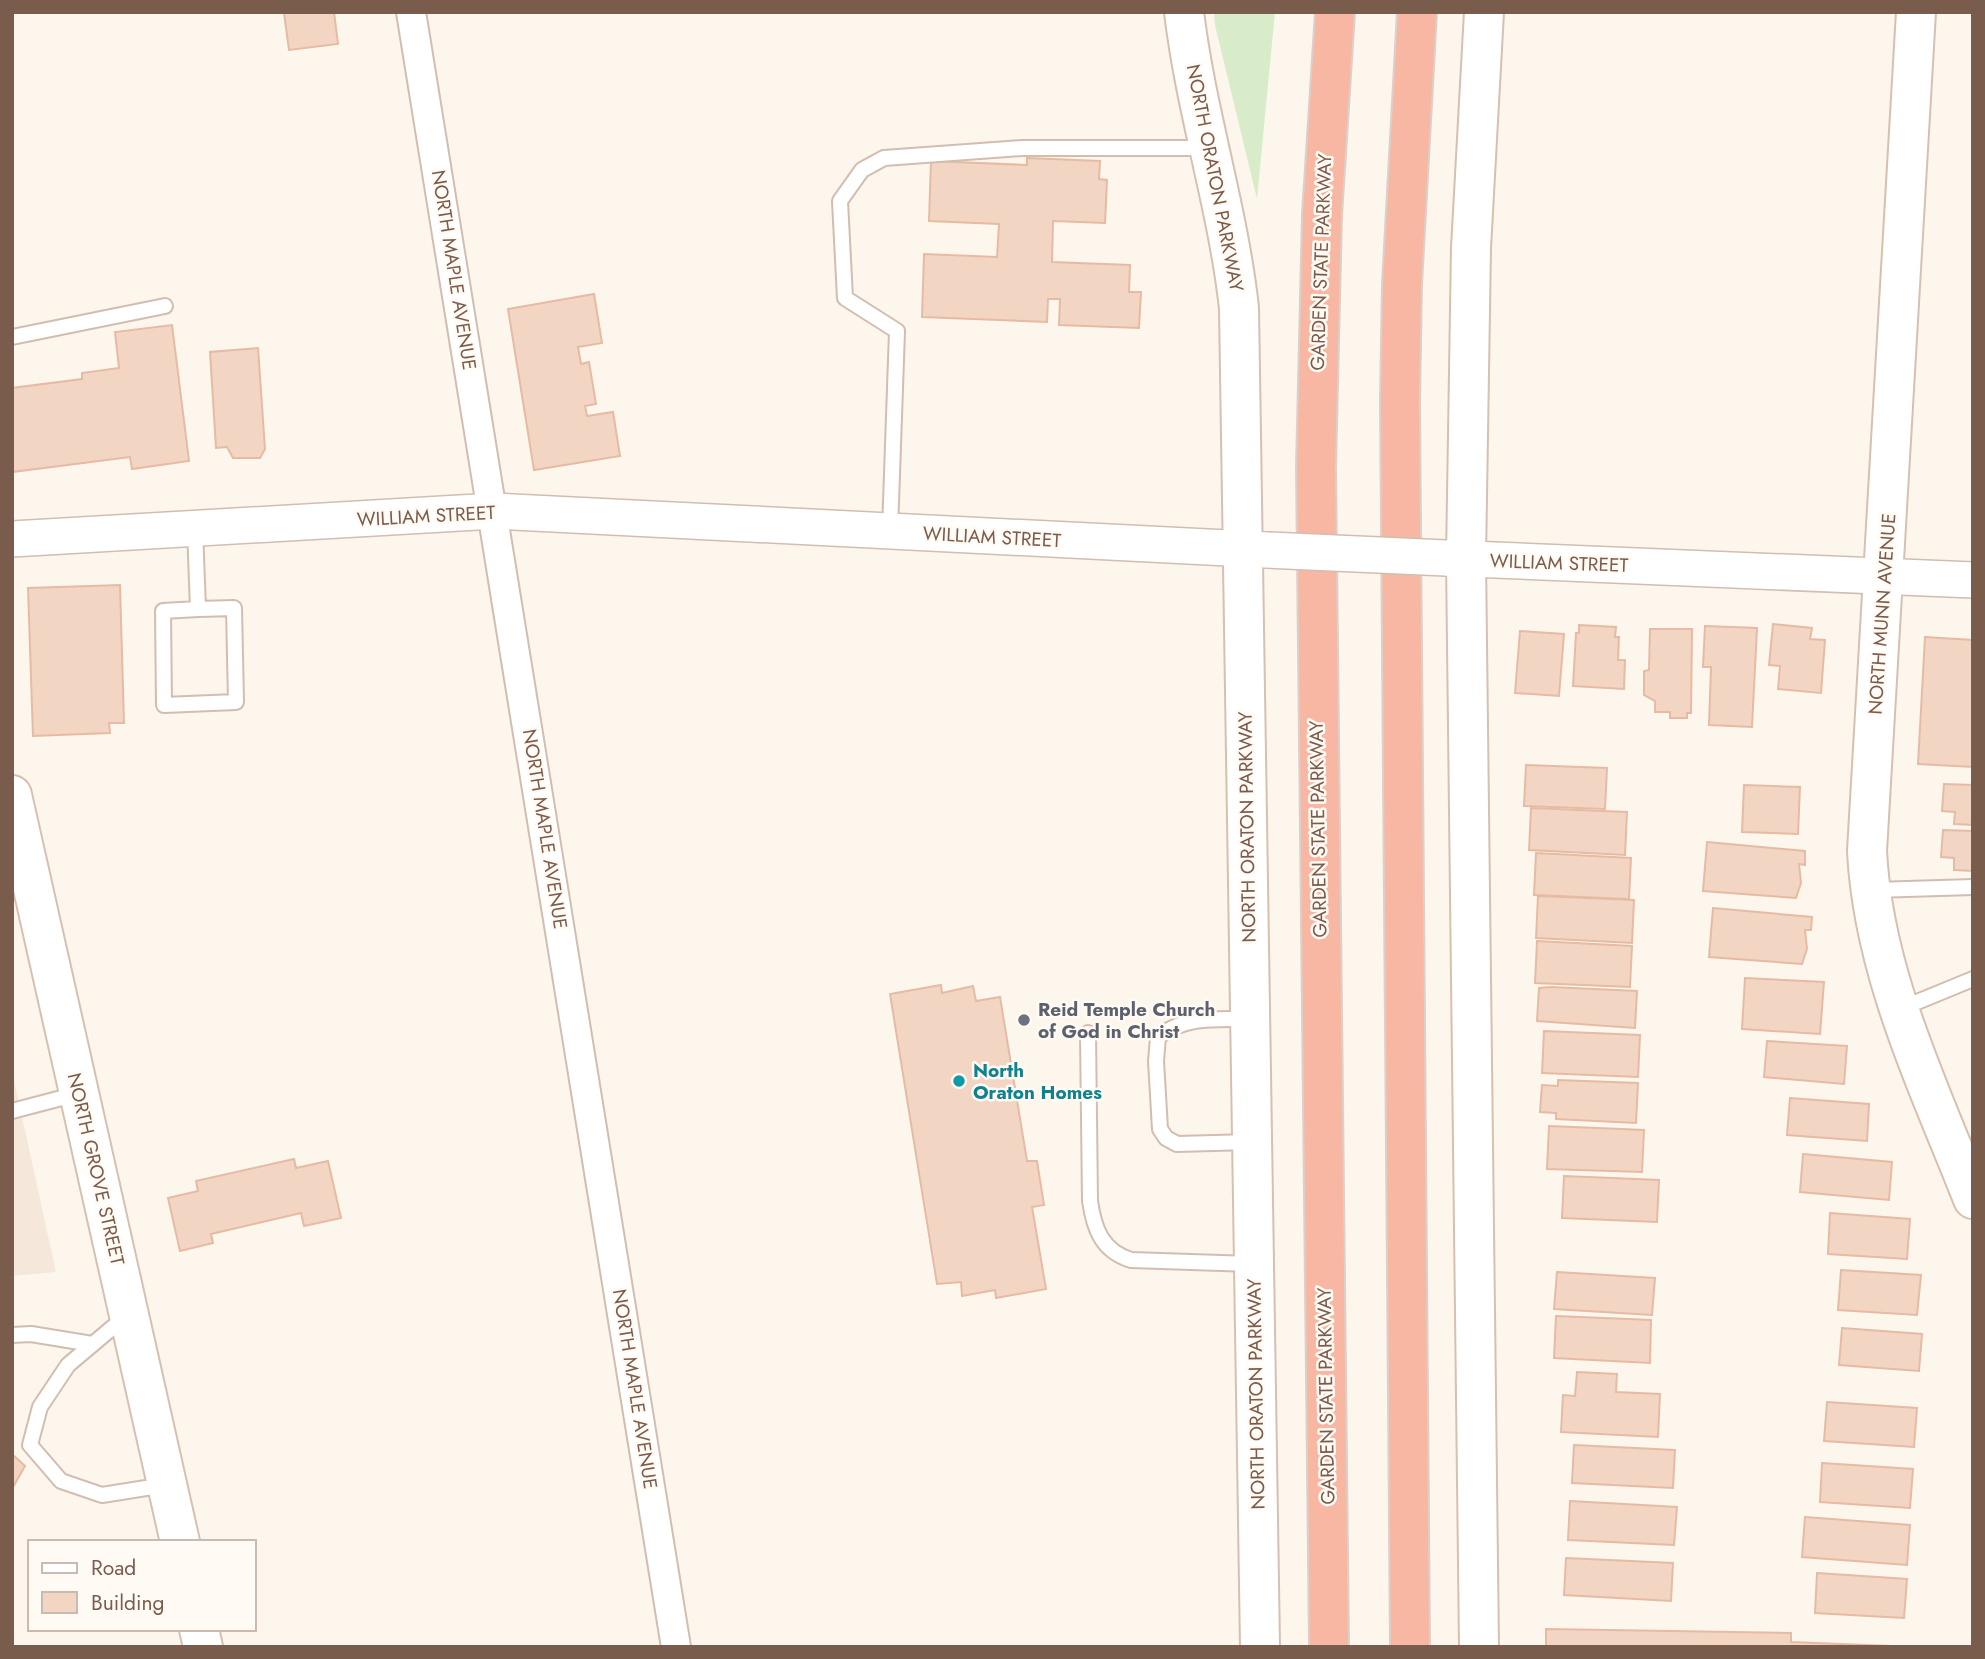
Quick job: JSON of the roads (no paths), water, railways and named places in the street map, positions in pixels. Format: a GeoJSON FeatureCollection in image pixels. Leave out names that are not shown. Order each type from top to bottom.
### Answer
{"type":"FeatureCollection","features":[{"type":"Feature","properties":{"kind":"highway","name":"GARDEN STATE PARKWAY"},"geometry":{"type":"LineString","coordinates":[[1329,1647],[1316,467],[1321,215],[1335,12]]}},
{"type":"Feature","properties":{"kind":"highway"},"geometry":{"type":"LineString","coordinates":[[1410,1647],[1400,401],[1402,284],[1418,12]]}},
{"type":"Feature","properties":{"kind":"main road","name":"NORTH ORATON PARKWAY"},"geometry":{"type":"LineString","coordinates":[[1184,12],[1208,148],[1228,233],[1239,308],[1254,550],[1250,1019],[1260,1647]]}},
{"type":"Feature","properties":{"kind":"main road"},"geometry":{"type":"LineString","coordinates":[[1479,1647],[1456,558],[1484,12]]}},
{"type":"Feature","properties":{"kind":"main road","name":"NORTH MUNN AVENUE"},"geometry":{"type":"LineString","coordinates":[[1916,12],[1867,851],[1869,890],[1885,964],[1899,1009],[1973,1199]]}},
{"type":"Feature","properties":{"kind":"main road","name":"NORTH GROVE STREET"},"geometry":{"type":"LineString","coordinates":[[12,795],[19,850],[129,1313],[180,1540]]}},
{"type":"Feature","properties":{"kind":"street","name":"NORTH MAPLE AVENUE"},"geometry":{"type":"LineString","coordinates":[[411,12],[676,1647]]}},
{"type":"Feature","properties":{"kind":"street","name":"WILLIAM STREET"},"geometry":{"type":"LineString","coordinates":[[12,540],[494,511],[1254,550],[1973,580]]}},
{"type":"Feature","properties":{"kind":"lane"},"geometry":{"type":"LineString","coordinates":[[890,531],[897,331],[845,298],[839,201],[862,170],[884,158],[1022,148],[1208,148]]}},
{"type":"Feature","properties":{"kind":"lane"},"geometry":{"type":"LineString","coordinates":[[12,337],[165,306]]}},
{"type":"Feature","properties":{"kind":"lane"},"geometry":{"type":"LineString","coordinates":[[195,529],[198,608]]}},
{"type":"Feature","properties":{"kind":"lane"},"geometry":{"type":"LineString","coordinates":[[198,608],[234,608],[236,702],[164,705],[163,611],[198,608]]}},
{"type":"Feature","properties":{"kind":"lane"},"geometry":{"type":"LineString","coordinates":[[1869,890],[1973,887]]}},
{"type":"Feature","properties":{"kind":"lane"},"geometry":{"type":"LineString","coordinates":[[1899,1009],[1973,979]]}},
{"type":"Feature","properties":{"kind":"lane"},"geometry":{"type":"LineString","coordinates":[[1250,1019],[1195,1019],[1173,1025],[1157,1037],[1156,1061],[1160,1129],[1166,1138],[1177,1144],[1252,1142]]}},
{"type":"Feature","properties":{"kind":"lane"},"geometry":{"type":"LineString","coordinates":[[1088,1033],[1090,1201],[1093,1220],[1107,1247],[1117,1256],[1141,1261],[1254,1264]]}},
{"type":"Feature","properties":{"kind":"lane"},"geometry":{"type":"LineString","coordinates":[[12,1111],[78,1094]]}},
{"type":"Feature","properties":{"kind":"lane"},"geometry":{"type":"LineString","coordinates":[[129,1313],[68,1366],[40,1407],[30,1445],[61,1481],[102,1495],[167,1485]]}},
{"type":"Feature","properties":{"kind":"lane"},"geometry":{"type":"LineString","coordinates":[[12,1335],[31,1334],[92,1344]]}},
{"type":"Feature","properties":{"kind":"place","name":"Reid Temple Church of God in Christ"},"geometry":{"type":"Point","coordinates":[1024,1020]}},
{"type":"Feature","properties":{"kind":"place","name":"North Oraton Homes"},"geometry":{"type":"Point","coordinates":[959,1081]}}]}
